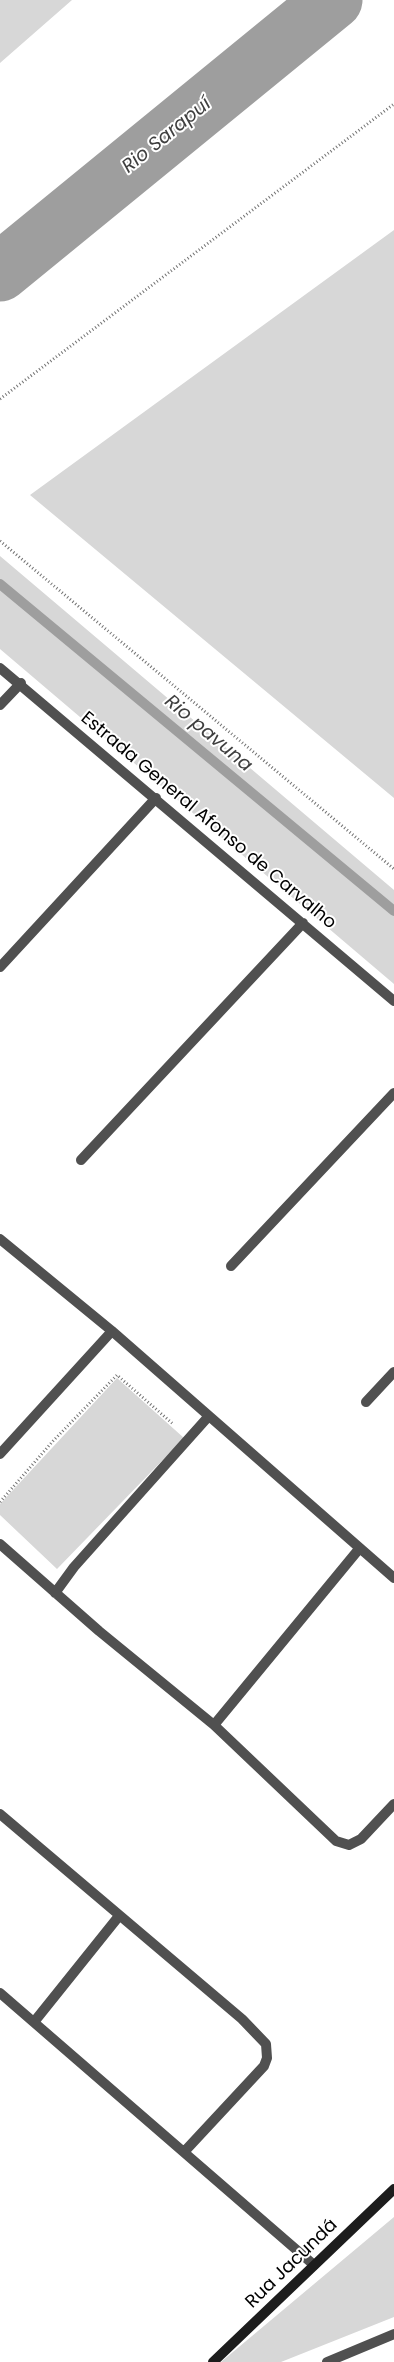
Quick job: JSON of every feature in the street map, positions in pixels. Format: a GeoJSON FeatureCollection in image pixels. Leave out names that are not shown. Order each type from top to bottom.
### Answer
{"type":"FeatureCollection","features":[{"type":"Feature","properties":{"kind":"street","name":"Estrada General Afonso de Carvalho"},"geometry":{"type":"LineString","coordinates":[[0,668],[21,683],[394,1001]]}},
{"type":"Feature","properties":{"kind":"street"},"geometry":{"type":"LineString","coordinates":[[0,705],[21,683]]}},
{"type":"Feature","properties":{"kind":"street"},"geometry":{"type":"LineString","coordinates":[[0,967],[156,798]]}},
{"type":"Feature","properties":{"kind":"street"},"geometry":{"type":"LineString","coordinates":[[81,1160],[302,923]]}},
{"type":"Feature","properties":{"kind":"street"},"geometry":{"type":"LineString","coordinates":[[231,1266],[394,1093]]}},
{"type":"Feature","properties":{"kind":"street"},"geometry":{"type":"LineString","coordinates":[[0,1239],[112,1331],[394,1578]]}},
{"type":"Feature","properties":{"kind":"street"},"geometry":{"type":"LineString","coordinates":[[0,1454],[112,1331]]}},
{"type":"Feature","properties":{"kind":"street"},"geometry":{"type":"LineString","coordinates":[[366,1402],[394,1372]]}},
{"type":"Feature","properties":{"kind":"street"},"geometry":{"type":"LineString","coordinates":[[55,1593],[107,1530],[208,1417]]}},
{"type":"Feature","properties":{"kind":"street"},"geometry":{"type":"LineString","coordinates":[[0,1544],[55,1593],[214,1725],[336,1840],[349,1845],[361,1839],[394,1804]]}},
{"type":"Feature","properties":{"kind":"street"},"geometry":{"type":"LineString","coordinates":[[214,1725],[359,1549]]}},
{"type":"Feature","properties":{"kind":"street"},"geometry":{"type":"LineString","coordinates":[[0,1814],[242,2018],[266,2044],[267,2058],[264,2066],[184,2152]]}},
{"type":"Feature","properties":{"kind":"street"},"geometry":{"type":"LineString","coordinates":[[34,2022],[119,1916]]}},
{"type":"Feature","properties":{"kind":"street"},"geometry":{"type":"LineString","coordinates":[[0,1993],[314,2265]]}},
{"type":"Feature","properties":{"kind":"street","name":"Rua Jacundá"},"geometry":{"type":"LineString","coordinates":[[212,2362],[394,2189]]}},
{"type":"Feature","properties":{"kind":"street"},"geometry":{"type":"LineString","coordinates":[[327,2362],[394,2334]]}},
{"type":"Feature","properties":{"kind":"path"},"geometry":{"type":"LineString","coordinates":[[0,400],[394,104]]}},
{"type":"Feature","properties":{"kind":"path"},"geometry":{"type":"LineString","coordinates":[[0,541],[394,869]]}},
{"type":"Feature","properties":{"kind":"path"},"geometry":{"type":"LineString","coordinates":[[0,1502],[53,1441],[117,1374],[175,1426]]}},
{"type":"Feature","properties":{"kind":"shaded area"},"geometry":{"type":"Polygon","coordinates":[[[0,0],[72,0],[0,63],[0,0]]]}},
{"type":"Feature","properties":{"kind":"shaded area"},"geometry":{"type":"Polygon","coordinates":[[[394,230],[394,798],[30,495],[394,230]]]}},
{"type":"Feature","properties":{"kind":"shaded area"},"geometry":{"type":"Polygon","coordinates":[[[0,556],[394,890],[394,984],[0,649],[0,556]]]}},
{"type":"Feature","properties":{"kind":"shaded area"},"geometry":{"type":"Polygon","coordinates":[[[117,1378],[184,1438],[57,1569],[0,1515],[0,1504],[117,1378]]]}},
{"type":"Feature","properties":{"kind":"shaded area"},"geometry":{"type":"Polygon","coordinates":[[[394,2217],[394,2317],[281,2362],[221,2362],[394,2217]]]}},
{"type":"Feature","properties":{"kind":"waterway","name":"Rio Sarapuí"},"geometry":{"type":"LineString","coordinates":[[0,272],[333,0]]}},
{"type":"Feature","properties":{"kind":"waterway","name":"Rio pavuna"},"geometry":{"type":"LineString","coordinates":[[0,584],[394,911]]}}]}
